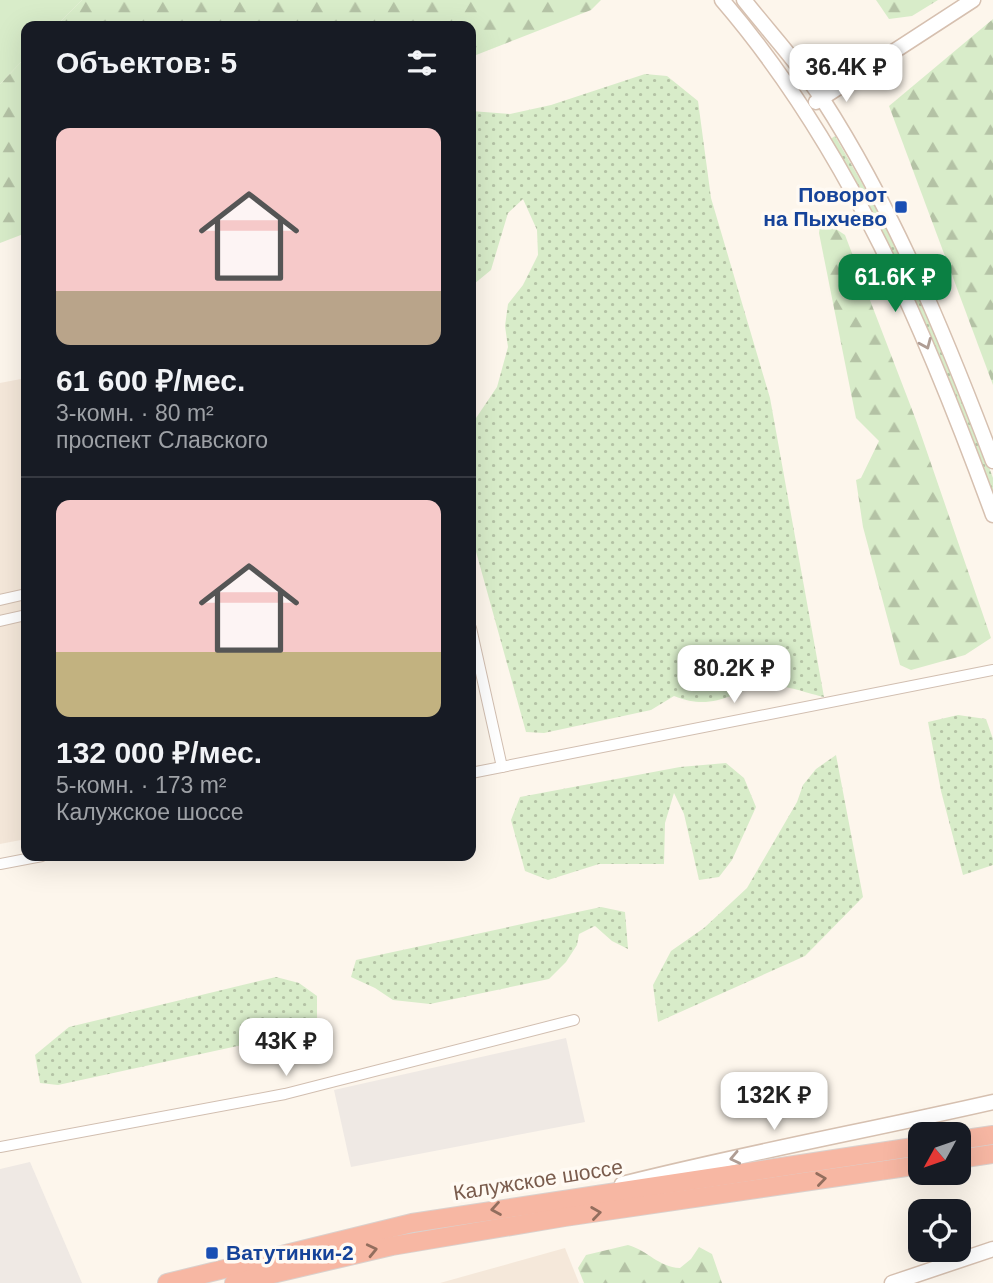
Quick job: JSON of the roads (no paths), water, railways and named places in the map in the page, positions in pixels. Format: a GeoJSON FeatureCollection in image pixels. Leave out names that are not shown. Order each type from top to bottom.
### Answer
{"type":"FeatureCollection","features":[{"type":"Feature","properties":{"kind":"highway"},"geometry":{"type":"LineString","coordinates":[[971,1138],[993,1135]]}},
{"type":"Feature","properties":{"kind":"highway","name":"Калужское шоссе"},"geometry":{"type":"LineString","coordinates":[[167,1283],[412,1223],[908,1148]]}},
{"type":"Feature","properties":{"kind":"highway"},"geometry":{"type":"LineString","coordinates":[[971,1157],[993,1154]]}},
{"type":"Feature","properties":{"kind":"highway","name":"Калужское шоссе"},"geometry":{"type":"LineString","coordinates":[[234,1283],[392,1246],[565,1217],[908,1167]]}},
{"type":"Feature","properties":{"kind":"main road"},"geometry":{"type":"LineString","coordinates":[[722,0],[804,110],[866,216],[908,302],[958,421],[993,514]]}},
{"type":"Feature","properties":{"kind":"main road"},"geometry":{"type":"LineString","coordinates":[[744,0],[822,98],[885,209],[926,295],[993,461]]}},
{"type":"Feature","properties":{"kind":"main road"},"geometry":{"type":"LineString","coordinates":[[804,110],[973,0]]}},
{"type":"Feature","properties":{"kind":"main road"},"geometry":{"type":"LineString","coordinates":[[804,75],[818,85],[828,88],[849,82]]}},
{"type":"Feature","properties":{"kind":"main road"},"geometry":{"type":"LineString","coordinates":[[840,128],[834,106],[837,96],[849,82]]}},
{"type":"Feature","properties":{"kind":"main road"},"geometry":{"type":"LineString","coordinates":[[563,1199],[698,1165],[993,1102]]}},
{"type":"Feature","properties":{"kind":"main road"},"geometry":{"type":"LineString","coordinates":[[892,1283],[993,1249]]}},
{"type":"Feature","properties":{"kind":"street"},"geometry":{"type":"LineString","coordinates":[[0,600],[21,595]]}},
{"type":"Feature","properties":{"kind":"street"},"geometry":{"type":"LineString","coordinates":[[0,621],[21,616]]}},
{"type":"Feature","properties":{"kind":"street"},"geometry":{"type":"LineString","coordinates":[[476,650],[502,767]]}},
{"type":"Feature","properties":{"kind":"street"},"geometry":{"type":"LineString","coordinates":[[476,772],[993,670]]}},
{"type":"Feature","properties":{"kind":"street"},"geometry":{"type":"LineString","coordinates":[[0,864],[21,860]]}},
{"type":"Feature","properties":{"kind":"street"},"geometry":{"type":"LineString","coordinates":[[0,1147],[285,1094],[573,1020]]}},
{"type":"Feature","properties":{"kind":"place","name":"Поворот на Пыхчево"},"geometry":{"type":"Point","coordinates":[901,207]}},
{"type":"Feature","properties":{"kind":"place","name":"Ватутинки-2"},"geometry":{"type":"Point","coordinates":[212,1253]}}]}
